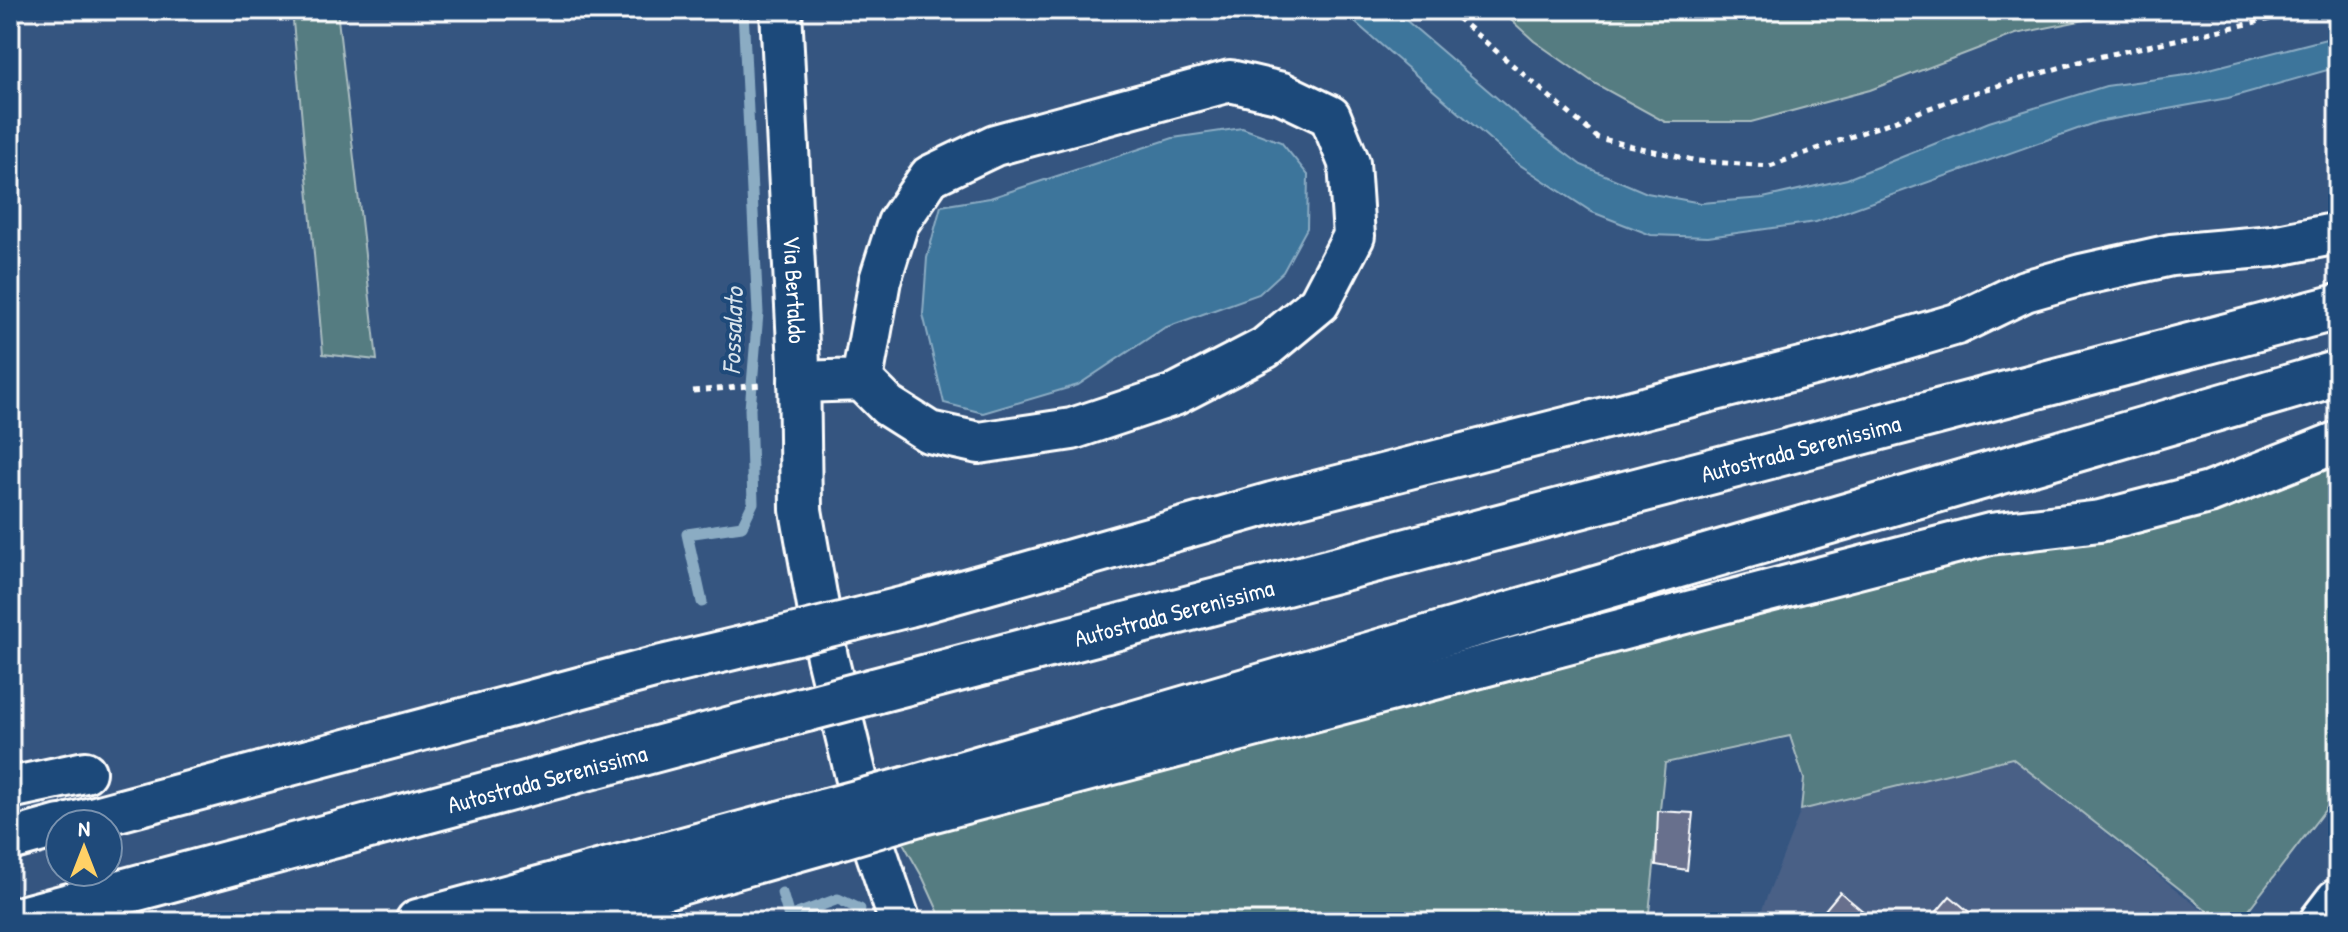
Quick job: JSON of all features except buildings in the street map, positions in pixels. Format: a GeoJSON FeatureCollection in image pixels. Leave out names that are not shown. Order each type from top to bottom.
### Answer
{"type":"FeatureCollection","features":[{"type":"Feature","properties":{"kind":"main road","name":"Autostrada Serenissima"},"geometry":{"type":"LineString","coordinates":[[10,922],[874,691],[2338,307]]}},
{"type":"Feature","properties":{"kind":"main road"},"geometry":{"type":"LineString","coordinates":[[418,922],[831,826],[2338,373]]}},
{"type":"Feature","properties":{"kind":"main road"},"geometry":{"type":"LineString","coordinates":[[2322,922],[2338,901]]}},
{"type":"Feature","properties":{"kind":"street","name":"Via Bertaldo"},"geometry":{"type":"LineString","coordinates":[[781,10],[783,383],[810,571],[827,657],[870,833],[900,922]]}},
{"type":"Feature","properties":{"kind":"street"},"geometry":{"type":"LineString","coordinates":[[783,383],[862,380],[888,406],[929,432],[979,443],[1072,429],[1174,395],[1265,348],[1319,303],[1354,236],[1349,163],[1330,116],[1282,93],[1230,81],[995,145],[930,176],[898,223],[880,280],[862,380]]}},
{"type":"Feature","properties":{"kind":"street"},"geometry":{"type":"LineString","coordinates":[[124,809],[639,672],[925,602],[1272,503],[1848,356],[1957,324],[2025,291],[2081,275],[2171,255],[2273,246],[2338,233]]}},
{"type":"Feature","properties":{"kind":"street"},"geometry":{"type":"LineString","coordinates":[[914,802],[1990,534],[2100,521],[2209,493],[2338,442]]}},
{"type":"Feature","properties":{"kind":"street"},"geometry":{"type":"LineString","coordinates":[[10,788],[85,772]]}},
{"type":"Feature","properties":{"kind":"street"},"geometry":{"type":"LineString","coordinates":[[546,922],[831,826]]}},
{"type":"Feature","properties":{"kind":"street"},"geometry":{"type":"LineString","coordinates":[[10,840],[44,830]]}},
{"type":"Feature","properties":{"kind":"path"},"geometry":{"type":"LineString","coordinates":[[1448,10],[1598,138],[1697,161],[1770,166],[1960,97],[2089,59],[2311,10]]}},
{"type":"Feature","properties":{"kind":"path"},"geometry":{"type":"LineString","coordinates":[[693,391],[783,383]]}},
{"type":"Feature","properties":{"kind":"shaded area"},"geometry":{"type":"Polygon","coordinates":[[[1341,10],[1394,10],[1532,128],[1581,165],[1647,193],[1701,203],[1763,198],[1847,179],[1989,122],[2106,86],[2186,75],[2338,36],[2338,67],[2228,98],[2097,122],[1816,222],[1708,237],[1651,235],[1592,212],[1517,163],[1341,10]]]}},
{"type":"Feature","properties":{"kind":"shaded area"},"geometry":{"type":"Polygon","coordinates":[[[1242,128],[1281,142],[1308,175],[1307,228],[1283,272],[1259,294],[1164,328],[1078,385],[983,413],[944,403],[923,314],[927,258],[941,206],[990,198],[1173,138],[1242,128]]]}},
{"type":"Feature","properties":{"kind":"shaded area"},"geometry":{"type":"Polygon","coordinates":[[[2012,758],[2209,916],[2204,922],[1757,922],[1801,810],[2012,758]]]}},
{"type":"Feature","properties":{"kind":"green space"},"geometry":{"type":"Polygon","coordinates":[[[292,10],[337,10],[377,360],[323,354],[292,10]]]}},
{"type":"Feature","properties":{"kind":"green space"},"geometry":{"type":"Polygon","coordinates":[[[1500,10],[2134,10],[2016,34],[1870,90],[1751,122],[1665,122],[1594,83],[1534,41],[1500,10]]]}},
{"type":"Feature","properties":{"kind":"green space"},"geometry":{"type":"Polygon","coordinates":[[[2338,445],[2338,793],[2239,922],[2222,922],[2012,758],[1801,810],[1804,779],[1790,736],[1665,763],[1648,922],[1256,922],[1130,911],[1084,922],[943,922],[894,827],[2338,445]]]}},
{"type":"Feature","properties":{"kind":"waterway","name":"Fossalato"},"geometry":{"type":"LineString","coordinates":[[702,602],[687,534],[742,526],[753,503],[750,409],[758,313],[743,10]]}},
{"type":"Feature","properties":{"kind":"waterway","name":"Fossalato"},"geometry":{"type":"LineString","coordinates":[[782,893],[789,917],[838,899],[860,909]]}}]}
